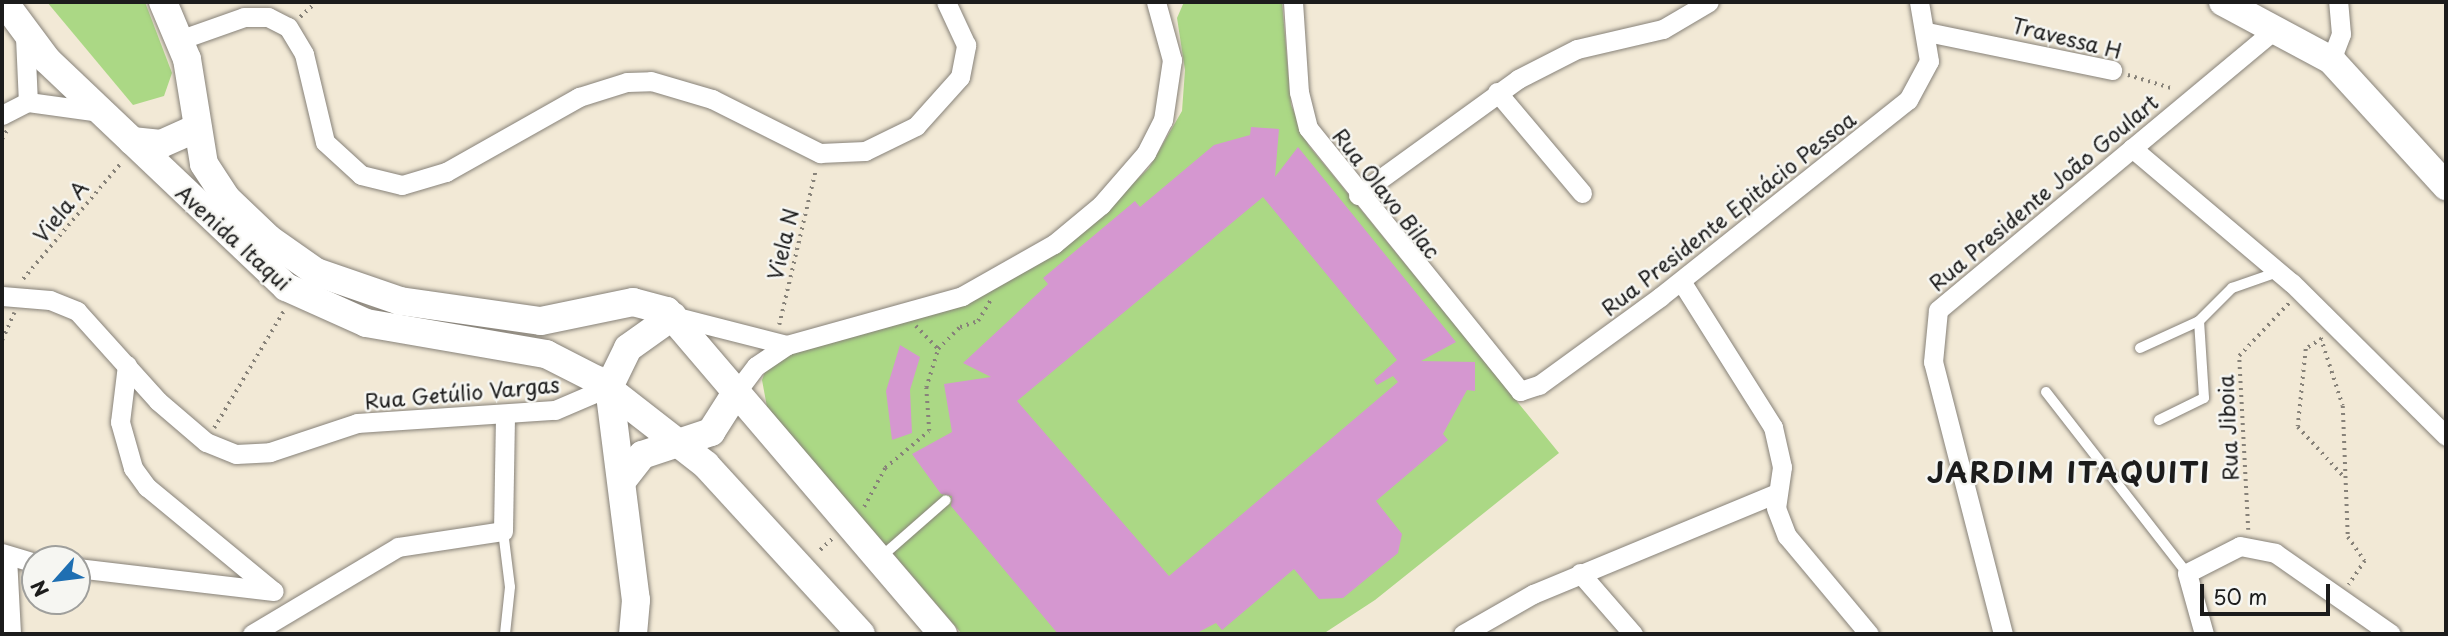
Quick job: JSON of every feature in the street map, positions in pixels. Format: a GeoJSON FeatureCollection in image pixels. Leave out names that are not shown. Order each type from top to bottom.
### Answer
{"type":"FeatureCollection","features":[{"type":"Feature","properties":{"kind":"main road","name":"Avenida Itaqui"},"geometry":{"type":"LineString","coordinates":[[4,2],[22,29],[100,113],[296,292],[366,323],[546,354],[609,387],[682,445],[861,634]]}},
{"type":"Feature","properties":{"kind":"main road","name":"Avenida Itaqui"},"geometry":{"type":"LineString","coordinates":[[163,2],[182,38],[204,164],[227,199],[316,272],[400,301],[541,321],[633,302],[673,316]]}},
{"type":"Feature","properties":{"kind":"main road"},"geometry":{"type":"LineString","coordinates":[[2224,2],[2330,60],[2446,186]]}},
{"type":"Feature","properties":{"kind":"main road"},"geometry":{"type":"LineString","coordinates":[[134,144],[161,144],[197,128]]}},
{"type":"Feature","properties":{"kind":"main road"},"geometry":{"type":"LineString","coordinates":[[633,634],[636,600],[609,387],[628,348],[673,316],[737,391],[840,531],[878,559],[943,634]]}},
{"type":"Feature","properties":{"kind":"main road"},"geometry":{"type":"LineString","coordinates":[[622,481],[642,455],[682,445],[718,427],[737,391]]}},
{"type":"Feature","properties":{"kind":"street","name":"Rua Olavo Bilac"},"geometry":{"type":"LineString","coordinates":[[1293,2],[1302,112],[1358,195],[1512,386]]}},
{"type":"Feature","properties":{"kind":"street"},"geometry":{"type":"LineString","coordinates":[[1358,195],[1497,92],[1577,49],[1663,29],[1709,2]]}},
{"type":"Feature","properties":{"kind":"street","name":"Rua Presidente Epitácio Pessoa"},"geometry":{"type":"LineString","coordinates":[[1512,386],[1520,391],[1539,385],[1681,281],[1908,100],[1929,61],[1927,32],[1919,2]]}},
{"type":"Feature","properties":{"kind":"street"},"geometry":{"type":"LineString","coordinates":[[2330,60],[2341,34],[2339,2]]}},
{"type":"Feature","properties":{"kind":"street"},"geometry":{"type":"LineString","coordinates":[[182,38],[244,17],[268,18],[288,27],[304,54],[326,142],[347,167],[388,184],[419,183],[446,172],[579,97],[627,82],[650,82],[712,99],[820,153],[841,155],[884,144],[936,109],[965,62],[961,30],[944,3]]}},
{"type":"Feature","properties":{"kind":"street"},"geometry":{"type":"LineString","coordinates":[[673,316],[781,343],[928,309],[983,285],[1054,244],[1101,205],[1146,153],[1170,91],[1172,60],[1162,5]]}},
{"type":"Feature","properties":{"kind":"street"},"geometry":{"type":"LineString","coordinates":[[22,29],[30,60],[28,102]]}},
{"type":"Feature","properties":{"kind":"street","name":"Rua Presidente João Goulart"},"geometry":{"type":"LineString","coordinates":[[2003,634],[1933,362],[1932,326],[1948,296],[2274,30]]}},
{"type":"Feature","properties":{"kind":"street","name":"Travessa H"},"geometry":{"type":"LineString","coordinates":[[1927,32],[2112,70]]}},
{"type":"Feature","properties":{"kind":"street"},"geometry":{"type":"LineString","coordinates":[[1497,92],[1582,192]]}},
{"type":"Feature","properties":{"kind":"street"},"geometry":{"type":"LineString","coordinates":[[2,115],[28,102],[100,113]]}},
{"type":"Feature","properties":{"kind":"street"},"geometry":{"type":"LineString","coordinates":[[2132,148],[2300,291],[2326,331],[2446,436]]}},
{"type":"Feature","properties":{"kind":"street"},"geometry":{"type":"LineString","coordinates":[[1681,281],[1773,427],[1782,467],[1777,493],[1787,536],[1869,634]]}},
{"type":"Feature","properties":{"kind":"street"},"geometry":{"type":"LineString","coordinates":[[10,297],[77,311],[127,365],[206,442]]}},
{"type":"Feature","properties":{"kind":"street"},"geometry":{"type":"LineString","coordinates":[[737,391],[756,366],[781,343]]}},
{"type":"Feature","properties":{"kind":"street"},"geometry":{"type":"LineString","coordinates":[[127,365],[120,422],[133,468],[147,487],[272,590],[298,602]]}},
{"type":"Feature","properties":{"kind":"street","name":"Rua Getúlio Vargas"},"geometry":{"type":"LineString","coordinates":[[206,442],[254,454],[357,423],[565,408],[609,387]]}},
{"type":"Feature","properties":{"kind":"street"},"geometry":{"type":"LineString","coordinates":[[253,634],[298,602],[398,547],[503,531],[505,414]]}},
{"type":"Feature","properties":{"kind":"street"},"geometry":{"type":"LineString","coordinates":[[1463,634],[1580,573],[1777,493]]}},
{"type":"Feature","properties":{"kind":"street"},"geometry":{"type":"LineString","coordinates":[[2204,634],[2187,573],[2225,549],[2249,546],[2275,553],[2339,602],[2390,634]]}},
{"type":"Feature","properties":{"kind":"street"},"geometry":{"type":"LineString","coordinates":[[11,634],[4,555],[21,559]]}},
{"type":"Feature","properties":{"kind":"street"},"geometry":{"type":"LineString","coordinates":[[91,570],[272,590]]}},
{"type":"Feature","properties":{"kind":"street"},"geometry":{"type":"LineString","coordinates":[[1580,573],[1633,634]]}},
{"type":"Feature","properties":{"kind":"lane"},"geometry":{"type":"LineString","coordinates":[[2140,348],[2199,321],[2232,288],[2279,272]]}},
{"type":"Feature","properties":{"kind":"lane"},"geometry":{"type":"LineString","coordinates":[[2160,420],[2204,398],[2199,321]]}},
{"type":"Feature","properties":{"kind":"lane"},"geometry":{"type":"LineString","coordinates":[[2046,392],[2187,573]]}},
{"type":"Feature","properties":{"kind":"lane"},"geometry":{"type":"LineString","coordinates":[[878,559],[946,500]]}},
{"type":"Feature","properties":{"kind":"lane"},"geometry":{"type":"LineString","coordinates":[[503,531],[510,587],[505,634]]}},
{"type":"Feature","properties":{"kind":"path","name":"Travessa H"},"geometry":{"type":"LineString","coordinates":[[2112,70],[2194,95]]}},
{"type":"Feature","properties":{"kind":"path","name":"Viela A"},"geometry":{"type":"LineString","coordinates":[[2,340],[10,297],[134,144]]}},
{"type":"Feature","properties":{"kind":"path","name":"Viela N"},"geometry":{"type":"LineString","coordinates":[[781,343],[820,153]]}},
{"type":"Feature","properties":{"kind":"path"},"geometry":{"type":"LineString","coordinates":[[820,550],[840,531],[885,468],[929,430],[926,388],[939,349],[988,308],[983,285]]}},
{"type":"Feature","properties":{"kind":"path","name":"Rua Jiboia"},"geometry":{"type":"LineString","coordinates":[[2249,546],[2239,356],[2300,291]]}},
{"type":"Feature","properties":{"kind":"path"},"geometry":{"type":"LineString","coordinates":[[206,442],[296,292]]}},
{"type":"Feature","properties":{"kind":"path"},"geometry":{"type":"LineString","coordinates":[[2339,602],[2365,561],[2348,537],[2343,406],[2326,331],[2306,349],[2298,427],[2345,478]]}},
{"type":"Feature","properties":{"kind":"path"},"geometry":{"type":"LineString","coordinates":[[920,335],[939,349]]}},
{"type":"Feature","properties":{"kind":"green space"},"geometry":{"type":"Polygon","coordinates":[[[47,2],[145,2],[172,73],[164,96],[133,105],[47,2]]]}},
{"type":"Feature","properties":{"kind":"green space"},"geometry":{"type":"Polygon","coordinates":[[[1184,2],[1282,2],[1291,105],[1309,146],[1559,453],[1375,600],[1323,634],[962,634],[767,407],[762,380],[767,366],[789,353],[915,319],[1115,201],[1149,168],[1182,111],[1185,70],[1177,18],[1184,2]]]}},
{"type":"Feature","properties":{"kind":"building"},"geometry":{"type":"Polygon","coordinates":[[[1251,127],[1279,129],[1275,177],[1298,147],[1456,342],[1421,361],[1475,362],[1475,391],[1467,390],[1443,434],[1448,440],[1376,501],[1402,534],[1398,553],[1343,598],[1319,599],[1294,569],[1222,630],[1216,623],[1195,634],[1058,634],[951,506],[952,496],[941,494],[912,454],[952,432],[944,384],[991,377],[963,363],[1048,284],[1043,278],[1135,201],[1140,207],[1214,145],[1250,135],[1251,127]],[[1263,197],[1017,401],[1169,576],[1398,382],[1393,376],[1377,385],[1374,380],[1397,360],[1263,197]]]}},
{"type":"Feature","properties":{"kind":"building"},"geometry":{"type":"Polygon","coordinates":[[[900,345],[920,357],[910,390],[912,433],[892,440],[886,391],[900,345]]]}},
{"type":"Feature","properties":{"kind":"district","name":"JARDIM ITAQUITI"},"geometry":{"type":"Point","coordinates":[2069,472]}}]}
